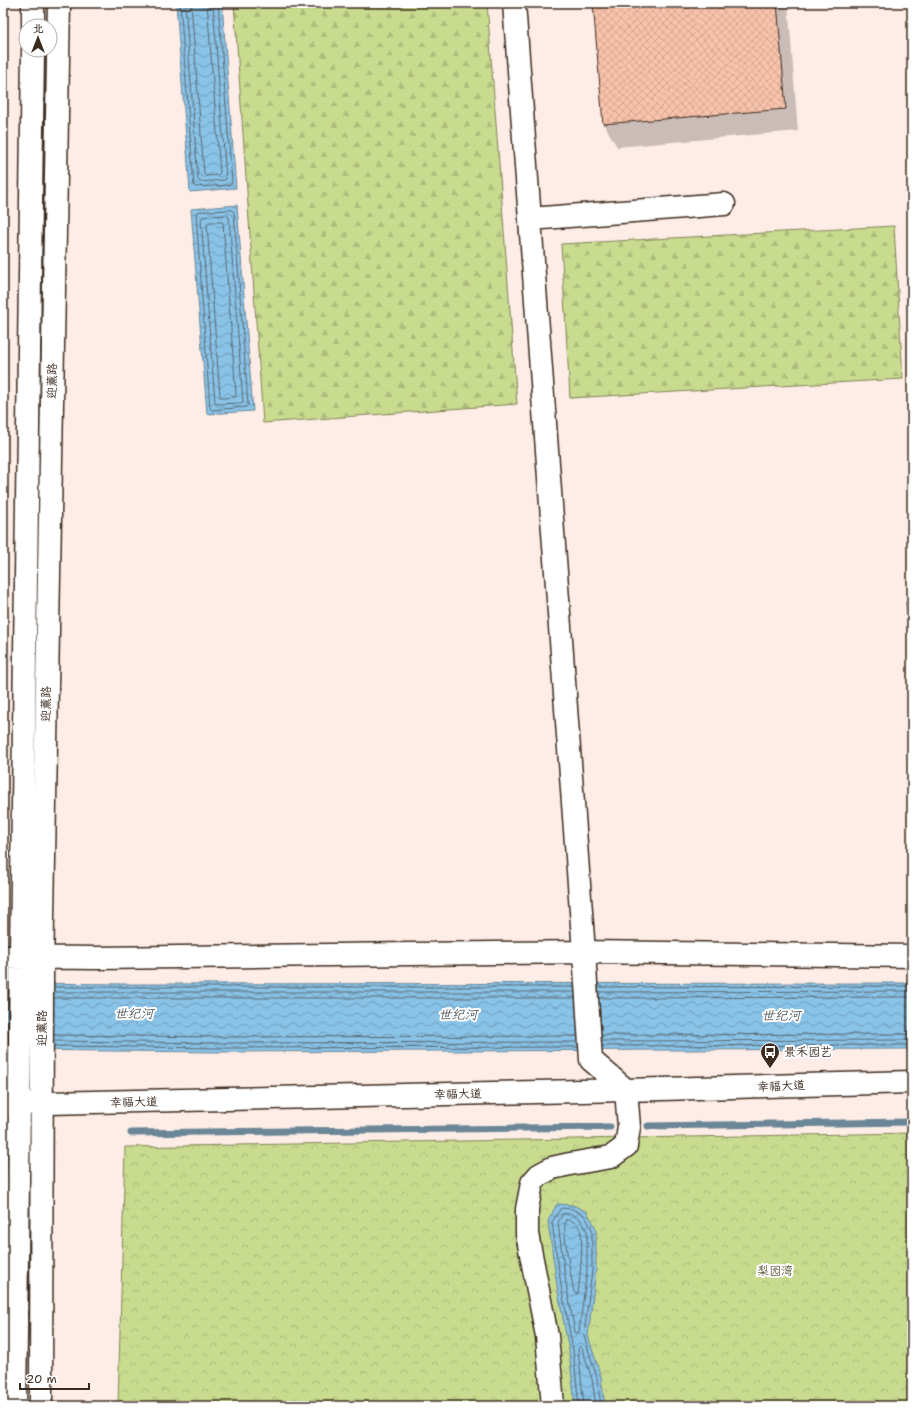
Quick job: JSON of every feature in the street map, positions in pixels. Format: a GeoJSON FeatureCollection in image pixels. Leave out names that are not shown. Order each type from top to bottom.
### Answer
{"type":"FeatureCollection","features":[{"type":"Feature","properties":{"kind":"street"},"geometry":{"type":"LineString","coordinates":[[33,18],[34,3]]}},
{"type":"Feature","properties":{"kind":"street","name":"迎薰路"},"geometry":{"type":"LineString","coordinates":[[41,1406],[42,965],[58,3]]}},
{"type":"Feature","properties":{"kind":"street"},"geometry":{"type":"LineString","coordinates":[[514,3],[585,959],[591,1060],[626,1090],[629,1127],[626,1146],[611,1157],[552,1168],[539,1174],[532,1183],[528,1209],[528,1234],[547,1336],[553,1406]]}},
{"type":"Feature","properties":{"kind":"street","name":"迎薰路"},"geometry":{"type":"LineString","coordinates":[[15,1406],[11,1104],[20,1066],[15,963],[33,58]]}},
{"type":"Feature","properties":{"kind":"street"},"geometry":{"type":"LineString","coordinates":[[530,219],[724,204]]}},
{"type":"Feature","properties":{"kind":"street"},"geometry":{"type":"LineString","coordinates":[[15,963],[42,965],[96,958],[585,959],[912,956]]}},
{"type":"Feature","properties":{"kind":"street","name":"幸福大道"},"geometry":{"type":"LineString","coordinates":[[11,1104],[912,1082]]}},
{"type":"Feature","properties":{"kind":"green space"},"geometry":{"type":"Polygon","coordinates":[[[234,3],[487,3],[517,404],[263,423],[234,3]]]}},
{"type":"Feature","properties":{"kind":"green space"},"geometry":{"type":"Polygon","coordinates":[[[894,226],[903,379],[570,398],[561,244],[894,226]]]}},
{"type":"Feature","properties":{"kind":"green space","name":"梨园湾"},"geometry":{"type":"Polygon","coordinates":[[[912,1133],[912,1406],[118,1406],[125,1147],[912,1133]]]}},
{"type":"Feature","properties":{"kind":"water"},"geometry":{"type":"Polygon","coordinates":[[[176,3],[222,3],[236,188],[190,192],[176,3]]]}},
{"type":"Feature","properties":{"kind":"water"},"geometry":{"type":"Polygon","coordinates":[[[237,205],[253,411],[207,414],[191,209],[237,205]]]}},
{"type":"Feature","properties":{"kind":"water","name":"世纪河"},"geometry":{"type":"Polygon","coordinates":[[[3,983],[912,983],[912,1049],[219,1052],[3,1050],[3,983]]]}},
{"type":"Feature","properties":{"kind":"water"},"geometry":{"type":"Polygon","coordinates":[[[557,1204],[573,1205],[587,1212],[596,1228],[596,1270],[588,1336],[601,1377],[605,1406],[575,1406],[569,1351],[557,1286],[548,1221],[557,1204]]]}},
{"type":"Feature","properties":{"kind":"building"},"geometry":{"type":"Polygon","coordinates":[[[593,3],[777,3],[786,109],[603,124],[593,3]]]}},
{"type":"Feature","properties":{"kind":"building"},"geometry":{"type":"Polygon","coordinates":[[[906,602],[912,602],[912,625],[908,625],[906,602]]]}},
{"type":"Feature","properties":{"kind":"waterway"},"geometry":{"type":"LineString","coordinates":[[648,1126],[912,1122]]}},
{"type":"Feature","properties":{"kind":"waterway"},"geometry":{"type":"LineString","coordinates":[[131,1133],[610,1127]]}},
{"type":"Feature","properties":{"kind":"place","name":"景禾园艺"},"geometry":{"type":"Point","coordinates":[770,1069]}}]}
